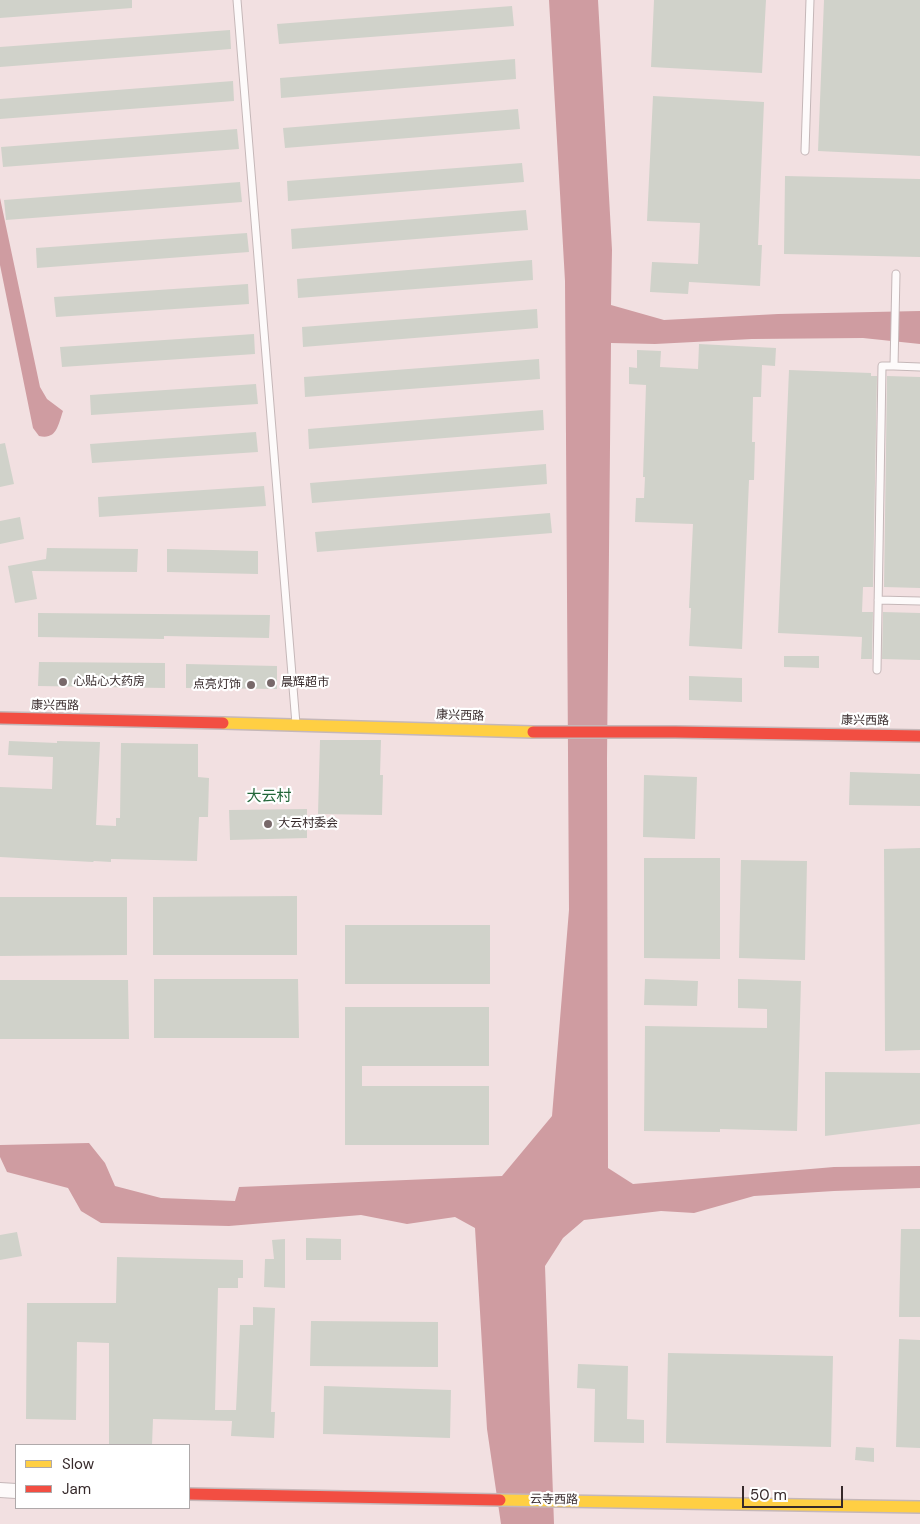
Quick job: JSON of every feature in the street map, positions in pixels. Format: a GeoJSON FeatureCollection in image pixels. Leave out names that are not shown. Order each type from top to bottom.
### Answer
{"type":"FeatureCollection","features":[{"type":"Feature","properties":{"kind":"street","name":"康兴西路"},"geometry":{"type":"LineString","coordinates":[[0,718],[296,724],[500,732],[675,732],[920,736]]}},
{"type":"Feature","properties":{"kind":"street"},"geometry":{"type":"LineString","coordinates":[[0,1490],[15,1491]]}},
{"type":"Feature","properties":{"kind":"street","name":"云寺西路"},"geometry":{"type":"LineString","coordinates":[[190,1494],[920,1507]]}},
{"type":"Feature","properties":{"kind":"lane"},"geometry":{"type":"LineString","coordinates":[[236,0],[296,724]]}},
{"type":"Feature","properties":{"kind":"lane"},"geometry":{"type":"LineString","coordinates":[[805,151],[810,0]]}},
{"type":"Feature","properties":{"kind":"lane"},"geometry":{"type":"LineString","coordinates":[[894,366],[896,274]]}},
{"type":"Feature","properties":{"kind":"lane"},"geometry":{"type":"LineString","coordinates":[[877,670],[882,366],[920,367]]}},
{"type":"Feature","properties":{"kind":"lane"},"geometry":{"type":"LineString","coordinates":[[878,600],[920,601]]}},
{"type":"Feature","properties":{"kind":"shaded area"},"geometry":{"type":"Polygon","coordinates":[[[549,0],[598,0],[612,250],[611,305],[664,320],[778,314],[920,311],[920,344],[863,338],[752,339],[655,344],[611,343],[607,759],[608,1168],[633,1184],[834,1167],[920,1166],[920,1188],[754,1196],[694,1213],[661,1211],[584,1220],[563,1238],[545,1266],[554,1524],[501,1524],[487,1429],[475,1228],[455,1217],[407,1224],[361,1215],[229,1226],[101,1223],[81,1211],[68,1188],[7,1172],[0,1157],[0,1145],[89,1143],[105,1163],[115,1186],[161,1198],[235,1201],[239,1187],[502,1176],[552,1116],[569,910],[565,281],[549,0]]]}},
{"type":"Feature","properties":{"kind":"shaded area"},"geometry":{"type":"Polygon","coordinates":[[[0,198],[40,387],[47,399],[63,411],[56,430],[50,436],[45,437],[39,436],[33,428],[0,265],[0,198]]]}},
{"type":"Feature","properties":{"kind":"building"},"geometry":{"type":"Polygon","coordinates":[[[0,0],[132,0],[132,8],[0,18],[0,0]]]}},
{"type":"Feature","properties":{"kind":"building"},"geometry":{"type":"Polygon","coordinates":[[[654,0],[766,0],[762,73],[651,67],[654,0]]]}},
{"type":"Feature","properties":{"kind":"building"},"geometry":{"type":"Polygon","coordinates":[[[824,0],[920,0],[920,156],[818,151],[824,0]]]}},
{"type":"Feature","properties":{"kind":"building"},"geometry":{"type":"Polygon","coordinates":[[[512,6],[514,26],[279,44],[277,24],[512,6]]]}},
{"type":"Feature","properties":{"kind":"building"},"geometry":{"type":"Polygon","coordinates":[[[230,30],[231,49],[0,67],[0,47],[230,30]]]}},
{"type":"Feature","properties":{"kind":"building"},"geometry":{"type":"Polygon","coordinates":[[[515,59],[516,79],[281,98],[280,78],[515,59]]]}},
{"type":"Feature","properties":{"kind":"building"},"geometry":{"type":"Polygon","coordinates":[[[233,81],[234,101],[0,119],[0,99],[233,81]]]}},
{"type":"Feature","properties":{"kind":"building"},"geometry":{"type":"Polygon","coordinates":[[[653,96],[764,102],[758,245],[762,245],[760,286],[689,282],[688,294],[650,292],[652,262],[698,264],[700,223],[647,221],[653,96]]]}},
{"type":"Feature","properties":{"kind":"building"},"geometry":{"type":"Polygon","coordinates":[[[518,109],[520,129],[285,148],[283,128],[518,109]]]}},
{"type":"Feature","properties":{"kind":"building"},"geometry":{"type":"Polygon","coordinates":[[[237,129],[239,149],[3,167],[1,147],[237,129]]]}},
{"type":"Feature","properties":{"kind":"building"},"geometry":{"type":"Polygon","coordinates":[[[522,163],[524,182],[288,201],[287,181],[522,163]]]}},
{"type":"Feature","properties":{"kind":"building"},"geometry":{"type":"Polygon","coordinates":[[[785,176],[920,179],[920,257],[784,254],[785,176]]]}},
{"type":"Feature","properties":{"kind":"building"},"geometry":{"type":"Polygon","coordinates":[[[240,182],[242,202],[6,220],[4,200],[240,182]]]}},
{"type":"Feature","properties":{"kind":"building"},"geometry":{"type":"Polygon","coordinates":[[[526,210],[528,230],[292,249],[291,229],[526,210]]]}},
{"type":"Feature","properties":{"kind":"building"},"geometry":{"type":"Polygon","coordinates":[[[247,233],[249,252],[37,268],[36,248],[247,233]]]}},
{"type":"Feature","properties":{"kind":"building"},"geometry":{"type":"Polygon","coordinates":[[[532,260],[533,280],[298,298],[297,279],[532,260]]]}},
{"type":"Feature","properties":{"kind":"building"},"geometry":{"type":"Polygon","coordinates":[[[248,284],[249,304],[56,317],[54,297],[248,284]]]}},
{"type":"Feature","properties":{"kind":"building"},"geometry":{"type":"Polygon","coordinates":[[[537,309],[538,328],[303,347],[302,327],[537,309]]]}},
{"type":"Feature","properties":{"kind":"building"},"geometry":{"type":"Polygon","coordinates":[[[254,334],[255,354],[62,367],[60,347],[254,334]]]}},
{"type":"Feature","properties":{"kind":"building"},"geometry":{"type":"Polygon","coordinates":[[[699,344],[776,348],[775,366],[762,365],[761,397],[753,397],[752,442],[755,442],[754,480],[749,480],[742,649],[689,646],[693,524],[635,522],[636,498],[644,498],[646,385],[629,384],[629,367],[637,368],[637,350],[661,351],[660,367],[698,369],[699,344]]]}},
{"type":"Feature","properties":{"kind":"building"},"geometry":{"type":"Polygon","coordinates":[[[539,359],[540,379],[305,397],[304,377],[539,359]]]}},
{"type":"Feature","properties":{"kind":"building"},"geometry":{"type":"Polygon","coordinates":[[[789,370],[871,373],[871,376],[877,376],[873,587],[863,587],[862,612],[873,612],[872,659],[861,659],[862,637],[778,633],[789,370]]]}},
{"type":"Feature","properties":{"kind":"building"},"geometry":{"type":"Polygon","coordinates":[[[887,376],[920,377],[920,588],[884,587],[887,376]]]}},
{"type":"Feature","properties":{"kind":"building"},"geometry":{"type":"Polygon","coordinates":[[[256,384],[258,404],[91,415],[90,395],[256,384]]]}},
{"type":"Feature","properties":{"kind":"building"},"geometry":{"type":"Polygon","coordinates":[[[543,410],[544,430],[309,449],[308,429],[543,410]]]}},
{"type":"Feature","properties":{"kind":"building"},"geometry":{"type":"Polygon","coordinates":[[[256,432],[258,452],[92,463],[90,444],[256,432]]]}},
{"type":"Feature","properties":{"kind":"building"},"geometry":{"type":"Polygon","coordinates":[[[5,443],[14,484],[0,487],[0,444],[5,443]]]}},
{"type":"Feature","properties":{"kind":"building"},"geometry":{"type":"Polygon","coordinates":[[[546,464],[547,484],[312,503],[310,483],[546,464]]]}},
{"type":"Feature","properties":{"kind":"building"},"geometry":{"type":"Polygon","coordinates":[[[264,486],[266,506],[99,517],[98,497],[264,486]]]}},
{"type":"Feature","properties":{"kind":"building"},"geometry":{"type":"Polygon","coordinates":[[[550,513],[552,533],[317,552],[315,532],[550,513]]]}},
{"type":"Feature","properties":{"kind":"building"},"geometry":{"type":"Polygon","coordinates":[[[20,517],[24,539],[0,544],[0,521],[20,517]]]}},
{"type":"Feature","properties":{"kind":"building"},"geometry":{"type":"Polygon","coordinates":[[[47,548],[138,549],[137,572],[32,571],[37,599],[15,603],[8,566],[46,559],[47,548]]]}},
{"type":"Feature","properties":{"kind":"building"},"geometry":{"type":"Polygon","coordinates":[[[167,549],[258,551],[258,574],[167,572],[167,549]]]}},
{"type":"Feature","properties":{"kind":"building"},"geometry":{"type":"Polygon","coordinates":[[[883,612],[920,613],[920,660],[882,659],[883,612]]]}},
{"type":"Feature","properties":{"kind":"building"},"geometry":{"type":"Polygon","coordinates":[[[38,613],[270,615],[269,638],[164,636],[164,639],[38,637],[38,613]]]}},
{"type":"Feature","properties":{"kind":"building"},"geometry":{"type":"Polygon","coordinates":[[[784,656],[819,656],[819,668],[784,667],[784,656]]]}},
{"type":"Feature","properties":{"kind":"building"},"geometry":{"type":"Polygon","coordinates":[[[39,662],[165,663],[165,688],[38,686],[39,662]]]}},
{"type":"Feature","properties":{"kind":"building"},"geometry":{"type":"Polygon","coordinates":[[[186,664],[277,666],[277,689],[186,688],[186,664]]]}},
{"type":"Feature","properties":{"kind":"building"},"geometry":{"type":"Polygon","coordinates":[[[689,676],[742,678],[742,702],[689,700],[689,676]]]}},
{"type":"Feature","properties":{"kind":"building"},"geometry":{"type":"Polygon","coordinates":[[[320,740],[381,740],[380,775],[383,775],[382,815],[318,814],[320,740]]]}},
{"type":"Feature","properties":{"kind":"building"},"geometry":{"type":"Polygon","coordinates":[[[9,741],[100,742],[96,825],[116,826],[116,818],[120,818],[121,743],[198,744],[198,777],[209,778],[208,817],[199,817],[197,861],[111,859],[111,862],[93,862],[0,857],[0,787],[52,789],[53,757],[8,755],[9,741]]]}},
{"type":"Feature","properties":{"kind":"building"},"geometry":{"type":"Polygon","coordinates":[[[850,772],[920,774],[920,806],[849,805],[850,772]]]}},
{"type":"Feature","properties":{"kind":"building"},"geometry":{"type":"Polygon","coordinates":[[[644,775],[697,777],[695,839],[643,837],[644,775]]]}},
{"type":"Feature","properties":{"kind":"building","name":"大云村委会"},"geometry":{"type":"Polygon","coordinates":[[[307,809],[307,838],[230,840],[229,810],[307,809]]]}},
{"type":"Feature","properties":{"kind":"building"},"geometry":{"type":"Polygon","coordinates":[[[920,848],[920,1050],[885,1051],[884,849],[920,848]]]}},
{"type":"Feature","properties":{"kind":"building"},"geometry":{"type":"Polygon","coordinates":[[[644,858],[720,858],[720,959],[644,958],[644,858]]]}},
{"type":"Feature","properties":{"kind":"building"},"geometry":{"type":"Polygon","coordinates":[[[741,860],[807,861],[805,960],[739,958],[741,860]]]}},
{"type":"Feature","properties":{"kind":"building"},"geometry":{"type":"Polygon","coordinates":[[[297,896],[297,955],[153,955],[153,897],[297,896]]]}},
{"type":"Feature","properties":{"kind":"building"},"geometry":{"type":"Polygon","coordinates":[[[0,897],[127,897],[127,955],[0,956],[0,897]]]}},
{"type":"Feature","properties":{"kind":"building"},"geometry":{"type":"Polygon","coordinates":[[[345,925],[490,925],[490,984],[345,984],[345,925]]]}},
{"type":"Feature","properties":{"kind":"building"},"geometry":{"type":"Polygon","coordinates":[[[154,979],[298,979],[299,1038],[154,1038],[154,979]]]}},
{"type":"Feature","properties":{"kind":"building"},"geometry":{"type":"Polygon","coordinates":[[[645,979],[698,981],[697,1006],[644,1005],[645,979]]]}},
{"type":"Feature","properties":{"kind":"building"},"geometry":{"type":"Polygon","coordinates":[[[738,979],[801,981],[797,1131],[720,1129],[720,1132],[644,1131],[645,1026],[767,1028],[767,1009],[738,1008],[738,979]]]}},
{"type":"Feature","properties":{"kind":"building"},"geometry":{"type":"Polygon","coordinates":[[[0,980],[128,980],[129,1039],[0,1039],[0,980]]]}},
{"type":"Feature","properties":{"kind":"building"},"geometry":{"type":"Polygon","coordinates":[[[345,1007],[489,1007],[489,1066],[362,1066],[362,1086],[489,1086],[489,1145],[345,1145],[345,1007]]]}},
{"type":"Feature","properties":{"kind":"building"},"geometry":{"type":"Polygon","coordinates":[[[825,1072],[920,1073],[920,1124],[825,1136],[825,1072]]]}},
{"type":"Feature","properties":{"kind":"building"},"geometry":{"type":"Polygon","coordinates":[[[901,1229],[920,1229],[920,1317],[899,1317],[901,1229]]]}},
{"type":"Feature","properties":{"kind":"building"},"geometry":{"type":"Polygon","coordinates":[[[17,1232],[22,1256],[0,1260],[0,1235],[17,1232]]]}},
{"type":"Feature","properties":{"kind":"building"},"geometry":{"type":"Polygon","coordinates":[[[306,1238],[341,1239],[341,1260],[306,1260],[306,1238]]]}},
{"type":"Feature","properties":{"kind":"building"},"geometry":{"type":"Polygon","coordinates":[[[285,1239],[285,1288],[264,1287],[265,1259],[274,1259],[272,1240],[285,1239]]]}},
{"type":"Feature","properties":{"kind":"building"},"geometry":{"type":"Polygon","coordinates":[[[117,1257],[243,1260],[243,1278],[238,1278],[238,1288],[218,1288],[215,1410],[236,1410],[240,1325],[253,1325],[253,1307],[275,1308],[271,1412],[275,1412],[274,1438],[231,1436],[232,1421],[153,1419],[152,1444],[109,1444],[109,1343],[77,1342],[76,1420],[26,1419],[27,1303],[116,1303],[117,1257]]]}},
{"type":"Feature","properties":{"kind":"building"},"geometry":{"type":"Polygon","coordinates":[[[311,1321],[438,1322],[438,1367],[310,1366],[311,1321]]]}},
{"type":"Feature","properties":{"kind":"building"},"geometry":{"type":"Polygon","coordinates":[[[899,1339],[920,1340],[920,1448],[896,1447],[899,1339]]]}},
{"type":"Feature","properties":{"kind":"building"},"geometry":{"type":"Polygon","coordinates":[[[668,1353],[833,1356],[831,1447],[666,1443],[668,1353]]]}},
{"type":"Feature","properties":{"kind":"building"},"geometry":{"type":"Polygon","coordinates":[[[578,1364],[628,1366],[627,1419],[644,1420],[644,1443],[594,1442],[595,1389],[577,1388],[578,1364]]]}},
{"type":"Feature","properties":{"kind":"building"},"geometry":{"type":"Polygon","coordinates":[[[324,1386],[451,1390],[450,1438],[323,1434],[324,1386]]]}},
{"type":"Feature","properties":{"kind":"building"},"geometry":{"type":"Polygon","coordinates":[[[856,1447],[874,1448],[874,1462],[855,1460],[856,1447]]]}},
{"type":"Feature","properties":{"kind":"traffic: slow"},"geometry":{"type":"LineString","coordinates":[[223,723],[533,732]]}},
{"type":"Feature","properties":{"kind":"traffic: slow"},"geometry":{"type":"LineString","coordinates":[[500,1500],[920,1507]]}},
{"type":"Feature","properties":{"kind":"traffic: jam"},"geometry":{"type":"LineString","coordinates":[[0,718],[223,723]]}},
{"type":"Feature","properties":{"kind":"traffic: jam"},"geometry":{"type":"LineString","coordinates":[[533,732],[920,736]]}},
{"type":"Feature","properties":{"kind":"traffic: jam"},"geometry":{"type":"LineString","coordinates":[[190,1494],[500,1500]]}},
{"type":"Feature","properties":{"kind":"place","name":"心贴心大药房"},"geometry":{"type":"Point","coordinates":[63,682]}},
{"type":"Feature","properties":{"kind":"place","name":"晨辉超市"},"geometry":{"type":"Point","coordinates":[271,683]}},
{"type":"Feature","properties":{"kind":"place","name":"点亮灯饰"},"geometry":{"type":"Point","coordinates":[251,685]}},
{"type":"Feature","properties":{"kind":"place","name":"大云村委会"},"geometry":{"type":"Point","coordinates":[268,824]}},
{"type":"Feature","properties":{"kind":"district","name":"大云村"},"geometry":{"type":"Point","coordinates":[269,797]}}]}
